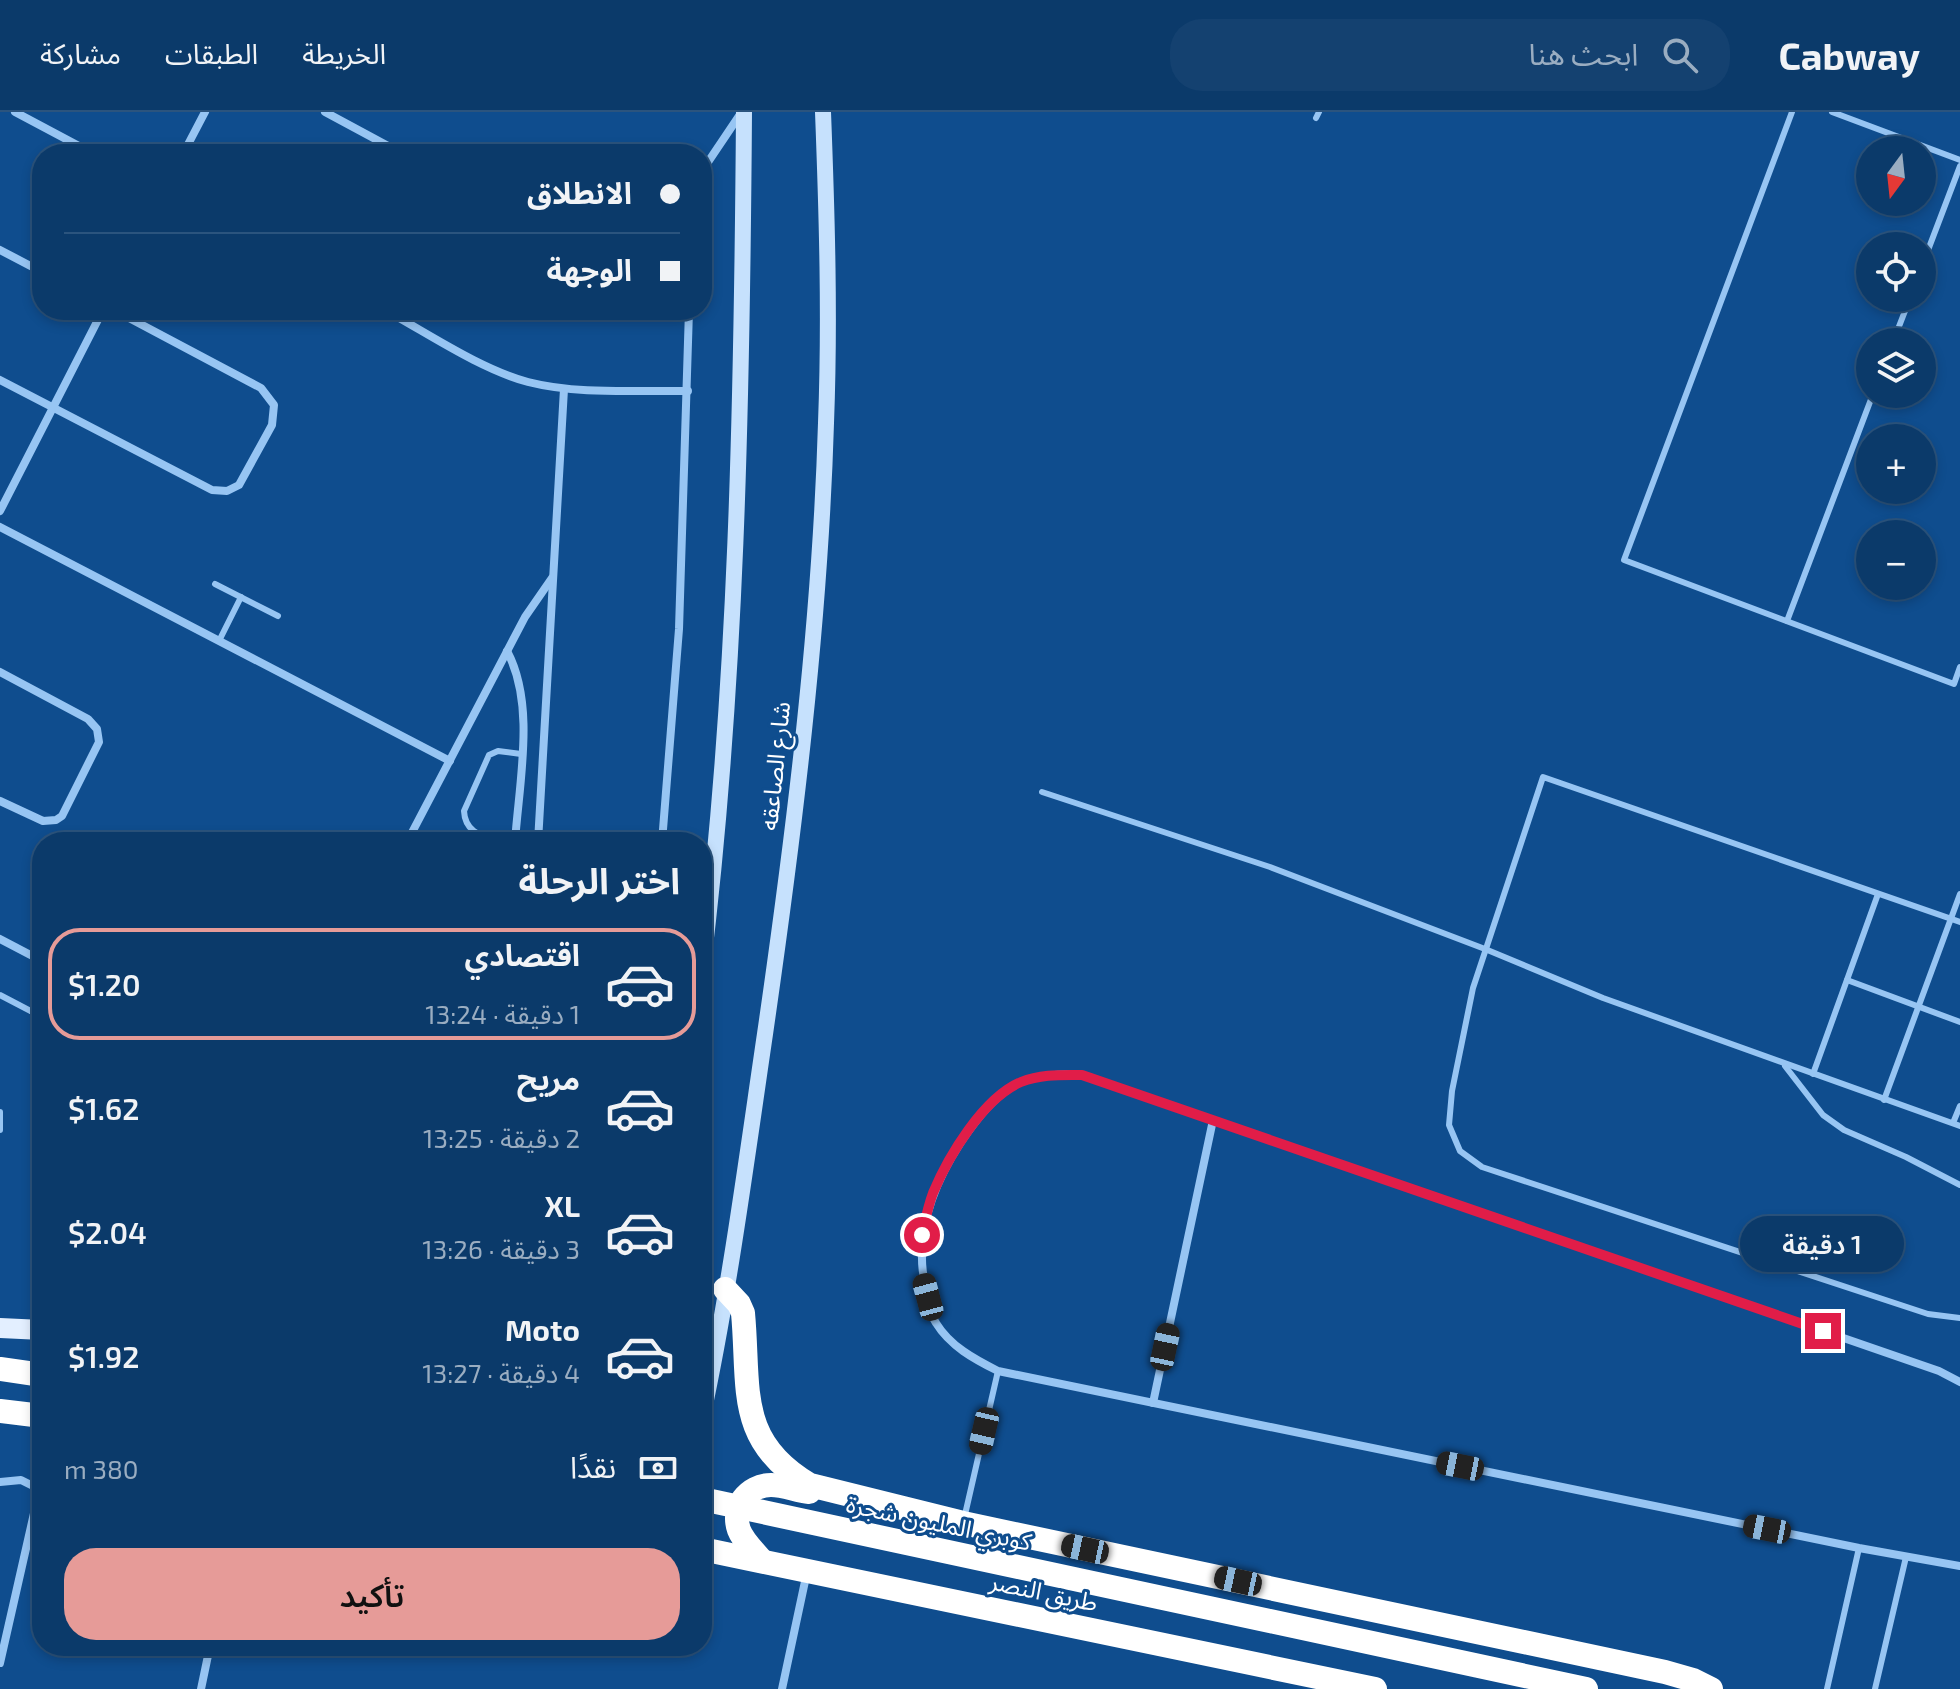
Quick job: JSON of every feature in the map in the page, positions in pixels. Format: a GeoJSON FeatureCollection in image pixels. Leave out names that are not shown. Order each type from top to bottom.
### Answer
{"type":"FeatureCollection","features":[{"type":"Feature","properties":{"kind":"highway"},"geometry":{"type":"LineString","coordinates":[[725,1289],[743,1313],[749,1406],[754,1425],[775,1460],[810,1485],[963,1523],[1665,1672],[1711,1689]]}},
{"type":"Feature","properties":{"kind":"highway"},"geometry":{"type":"LineString","coordinates":[[0,1369],[32,1374]]}},
{"type":"Feature","properties":{"kind":"highway"},"geometry":{"type":"LineString","coordinates":[[0,1411],[32,1415]]}},
{"type":"Feature","properties":{"kind":"highway"},"geometry":{"type":"LineString","coordinates":[[762,1561],[745,1541],[738,1526],[738,1509],[747,1494],[769,1485],[808,1492],[832,1492]]}},
{"type":"Feature","properties":{"kind":"highway","name":"كوبري المليون شجرة"},"geometry":{"type":"LineString","coordinates":[[712,1501],[1586,1689]]}},
{"type":"Feature","properties":{"kind":"highway","name":"طريق النصر"},"geometry":{"type":"LineString","coordinates":[[712,1551],[1375,1689]]}},
{"type":"Feature","properties":{"kind":"main road"},"geometry":{"type":"LineString","coordinates":[[0,1328],[32,1330]]}},
{"type":"Feature","properties":{"kind":"street"},"geometry":{"type":"LineString","coordinates":[[15,112],[30,116],[77,144]]}},
{"type":"Feature","properties":{"kind":"street"},"geometry":{"type":"LineString","coordinates":[[188,144],[205,112]]}},
{"type":"Feature","properties":{"kind":"street"},"geometry":{"type":"LineString","coordinates":[[325,112],[384,144]]}},
{"type":"Feature","properties":{"kind":"street"},"geometry":{"type":"LineString","coordinates":[[712,157],[743,112]]}},
{"type":"Feature","properties":{"kind":"street","name":"شارع الصاعقه"},"geometry":{"type":"LineString","coordinates":[[712,878],[720,802],[734,575],[743,271],[743,112]]}},
{"type":"Feature","properties":{"kind":"street","name":"شارع الصاعقه"},"geometry":{"type":"LineString","coordinates":[[712,1339],[725,1289],[775,962],[817,578],[828,350],[823,112]]}},
{"type":"Feature","properties":{"kind":"street"},"geometry":{"type":"LineString","coordinates":[[0,250],[32,267]]}},
{"type":"Feature","properties":{"kind":"street"},"geometry":{"type":"LineString","coordinates":[[0,511],[98,320]]}},
{"type":"Feature","properties":{"kind":"street"},"geometry":{"type":"LineString","coordinates":[[0,380],[212,490],[227,491],[243,480],[274,419],[271,398],[261,388],[133,320]]}},
{"type":"Feature","properties":{"kind":"street"},"geometry":{"type":"LineString","coordinates":[[406,320],[507,375],[564,389],[688,391]]}},
{"type":"Feature","properties":{"kind":"street"},"geometry":{"type":"LineString","coordinates":[[663,832],[679,629],[689,320]]}},
{"type":"Feature","properties":{"kind":"street"},"geometry":{"type":"LineString","coordinates":[[539,832],[564,389]]}},
{"type":"Feature","properties":{"kind":"street"},"geometry":{"type":"LineString","coordinates":[[0,527],[450,761]]}},
{"type":"Feature","properties":{"kind":"street"},"geometry":{"type":"LineString","coordinates":[[412,832],[532,603],[553,577]]}},
{"type":"Feature","properties":{"kind":"street"},"geometry":{"type":"LineString","coordinates":[[507,651],[523,692],[524,709],[516,832]]}},
{"type":"Feature","properties":{"kind":"street"},"geometry":{"type":"LineString","coordinates":[[0,672],[88,719],[97,729],[99,742],[66,811],[56,820],[36,819],[0,801]]}},
{"type":"Feature","properties":{"kind":"street"},"geometry":{"type":"LineString","coordinates":[[0,939],[32,956]]}},
{"type":"Feature","properties":{"kind":"street"},"geometry":{"type":"LineString","coordinates":[[1960,1382],[1924,1366],[1082,1075],[1049,1074],[1020,1083],[1001,1094],[971,1128],[945,1167],[932,1196],[922,1235],[921,1274],[934,1321],[952,1343],[973,1359],[998,1371],[1859,1548],[1960,1566]]}},
{"type":"Feature","properties":{"kind":"street"},"geometry":{"type":"LineString","coordinates":[[1153,1403],[1213,1120]]}},
{"type":"Feature","properties":{"kind":"street"},"geometry":{"type":"LineString","coordinates":[[0,1482],[21,1480],[32,1485]]}},
{"type":"Feature","properties":{"kind":"street"},"geometry":{"type":"LineString","coordinates":[[0,1663],[32,1530]]}},
{"type":"Feature","properties":{"kind":"street"},"geometry":{"type":"LineString","coordinates":[[782,1689],[807,1570]]}},
{"type":"Feature","properties":{"kind":"street"},"geometry":{"type":"LineString","coordinates":[[201,1689],[208,1656]]}},
{"type":"Feature","properties":{"kind":"lane"},"geometry":{"type":"LineString","coordinates":[[1792,112],[1624,560],[1954,684],[1960,667]]}},
{"type":"Feature","properties":{"kind":"lane"},"geometry":{"type":"LineString","coordinates":[[1832,112],[1960,160]]}},
{"type":"Feature","properties":{"kind":"lane"},"geometry":{"type":"LineString","coordinates":[[1935,232],[1960,166]]}},
{"type":"Feature","properties":{"kind":"lane"},"geometry":{"type":"LineString","coordinates":[[1787,621],[1868,408]]}},
{"type":"Feature","properties":{"kind":"lane"},"geometry":{"type":"LineString","coordinates":[[215,584],[278,616]]}},
{"type":"Feature","properties":{"kind":"lane"},"geometry":{"type":"LineString","coordinates":[[219,641],[241,597]]}},
{"type":"Feature","properties":{"kind":"lane"},"geometry":{"type":"LineString","coordinates":[[474,832],[467,825],[464,811],[489,755],[498,751],[521,754]]}},
{"type":"Feature","properties":{"kind":"lane"},"geometry":{"type":"LineString","coordinates":[[1960,922],[1543,777],[1485,949],[1461,1038],[1449,1125],[1460,1151],[1482,1167],[1928,1314],[1960,1318]]}},
{"type":"Feature","properties":{"kind":"lane"},"geometry":{"type":"LineString","coordinates":[[1042,792],[1270,867],[1485,949],[1603,998],[1957,1125],[1960,1106]]}},
{"type":"Feature","properties":{"kind":"lane"},"geometry":{"type":"LineString","coordinates":[[1813,1074],[1878,894]]}},
{"type":"Feature","properties":{"kind":"lane"},"geometry":{"type":"LineString","coordinates":[[1884,1100],[1960,894]]}},
{"type":"Feature","properties":{"kind":"lane"},"geometry":{"type":"LineString","coordinates":[[1847,980],[1960,1022]]}},
{"type":"Feature","properties":{"kind":"lane"},"geometry":{"type":"LineString","coordinates":[[0,995],[32,1012]]}},
{"type":"Feature","properties":{"kind":"lane"},"geometry":{"type":"LineString","coordinates":[[1783,1063],[1823,1115],[1833,1122],[1960,1185]]}},
{"type":"Feature","properties":{"kind":"lane"},"geometry":{"type":"LineString","coordinates":[[0,1112],[0,1130]]}},
{"type":"Feature","properties":{"kind":"lane"},"geometry":{"type":"LineString","coordinates":[[963,1523],[998,1371]]}},
{"type":"Feature","properties":{"kind":"lane"},"geometry":{"type":"LineString","coordinates":[[1827,1689],[1859,1548]]}},
{"type":"Feature","properties":{"kind":"lane"},"geometry":{"type":"LineString","coordinates":[[1875,1689],[1906,1557]]}},
{"type":"Feature","properties":{"kind":"route"},"geometry":{"type":"LineString","coordinates":[[922,1235],[932,1196],[945,1167],[971,1128],[1001,1094],[1020,1083],[1049,1074],[1082,1075],[1823,1331]]}}]}
